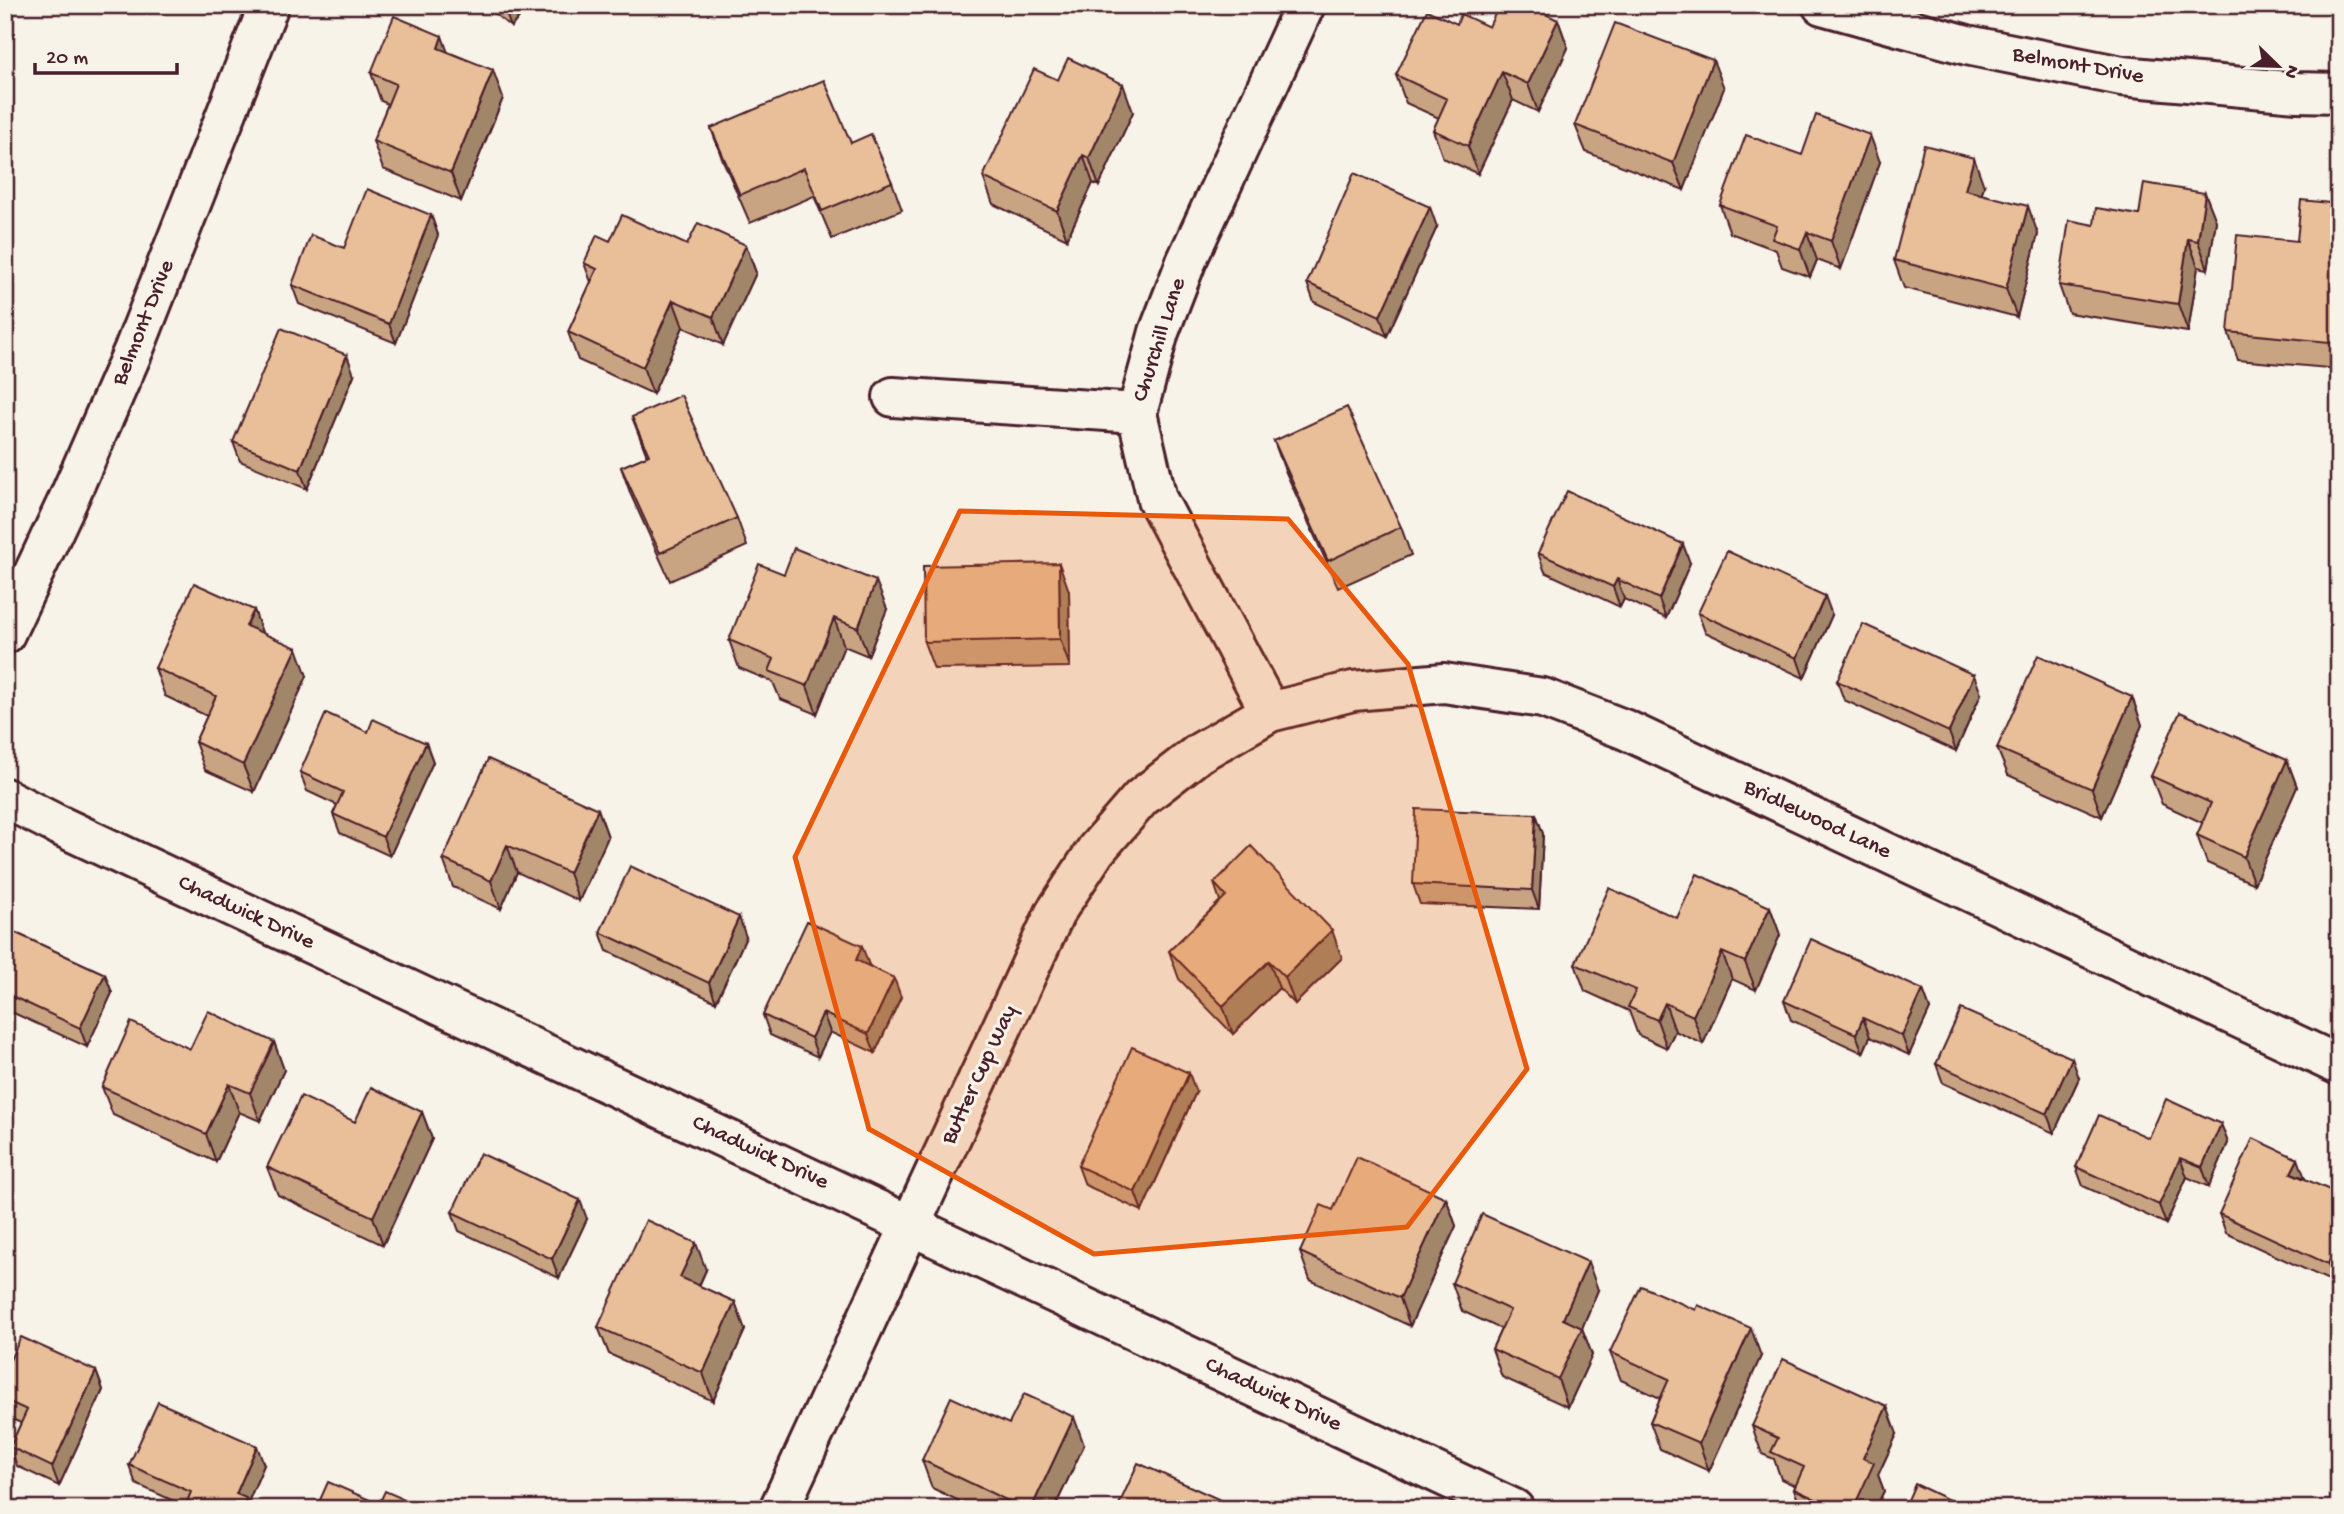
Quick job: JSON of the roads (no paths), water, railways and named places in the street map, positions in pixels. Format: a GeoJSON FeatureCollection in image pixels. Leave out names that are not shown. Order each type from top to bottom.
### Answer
{"type":"FeatureCollection","features":[{"type":"Feature","properties":{"kind":"street","name":"Belmont Drive"},"geometry":{"type":"LineString","coordinates":[[5,634],[63,512],[134,349],[269,5]]}},
{"type":"Feature","properties":{"kind":"street","name":"Churchill Lane"},"geometry":{"type":"LineString","coordinates":[[1270,712],[1157,499],[1137,413],[1159,331],[1186,262],[1306,5]]}},
{"type":"Feature","properties":{"kind":"street","name":"Belmont Drive"},"geometry":{"type":"LineString","coordinates":[[1822,5],[1967,45],[2122,76],[2297,92],[2339,93]]}},
{"type":"Feature","properties":{"kind":"street"},"geometry":{"type":"LineString","coordinates":[[893,397],[1137,413]]}},
{"type":"Feature","properties":{"kind":"street","name":"Bridlewood Lane"},"geometry":{"type":"LineString","coordinates":[[1270,712],[1353,691],[1444,683],[1543,698],[1626,730],[2339,1065]]}},
{"type":"Feature","properties":{"kind":"street","name":"Butter Cup Way"},"geometry":{"type":"LineString","coordinates":[[779,1509],[1055,913],[1096,850],[1141,798],[1199,753],[1270,712]]}},
{"type":"Feature","properties":{"kind":"street","name":"Chadwick Drive"},"geometry":{"type":"LineString","coordinates":[[5,798],[1514,1509]]}}]}
